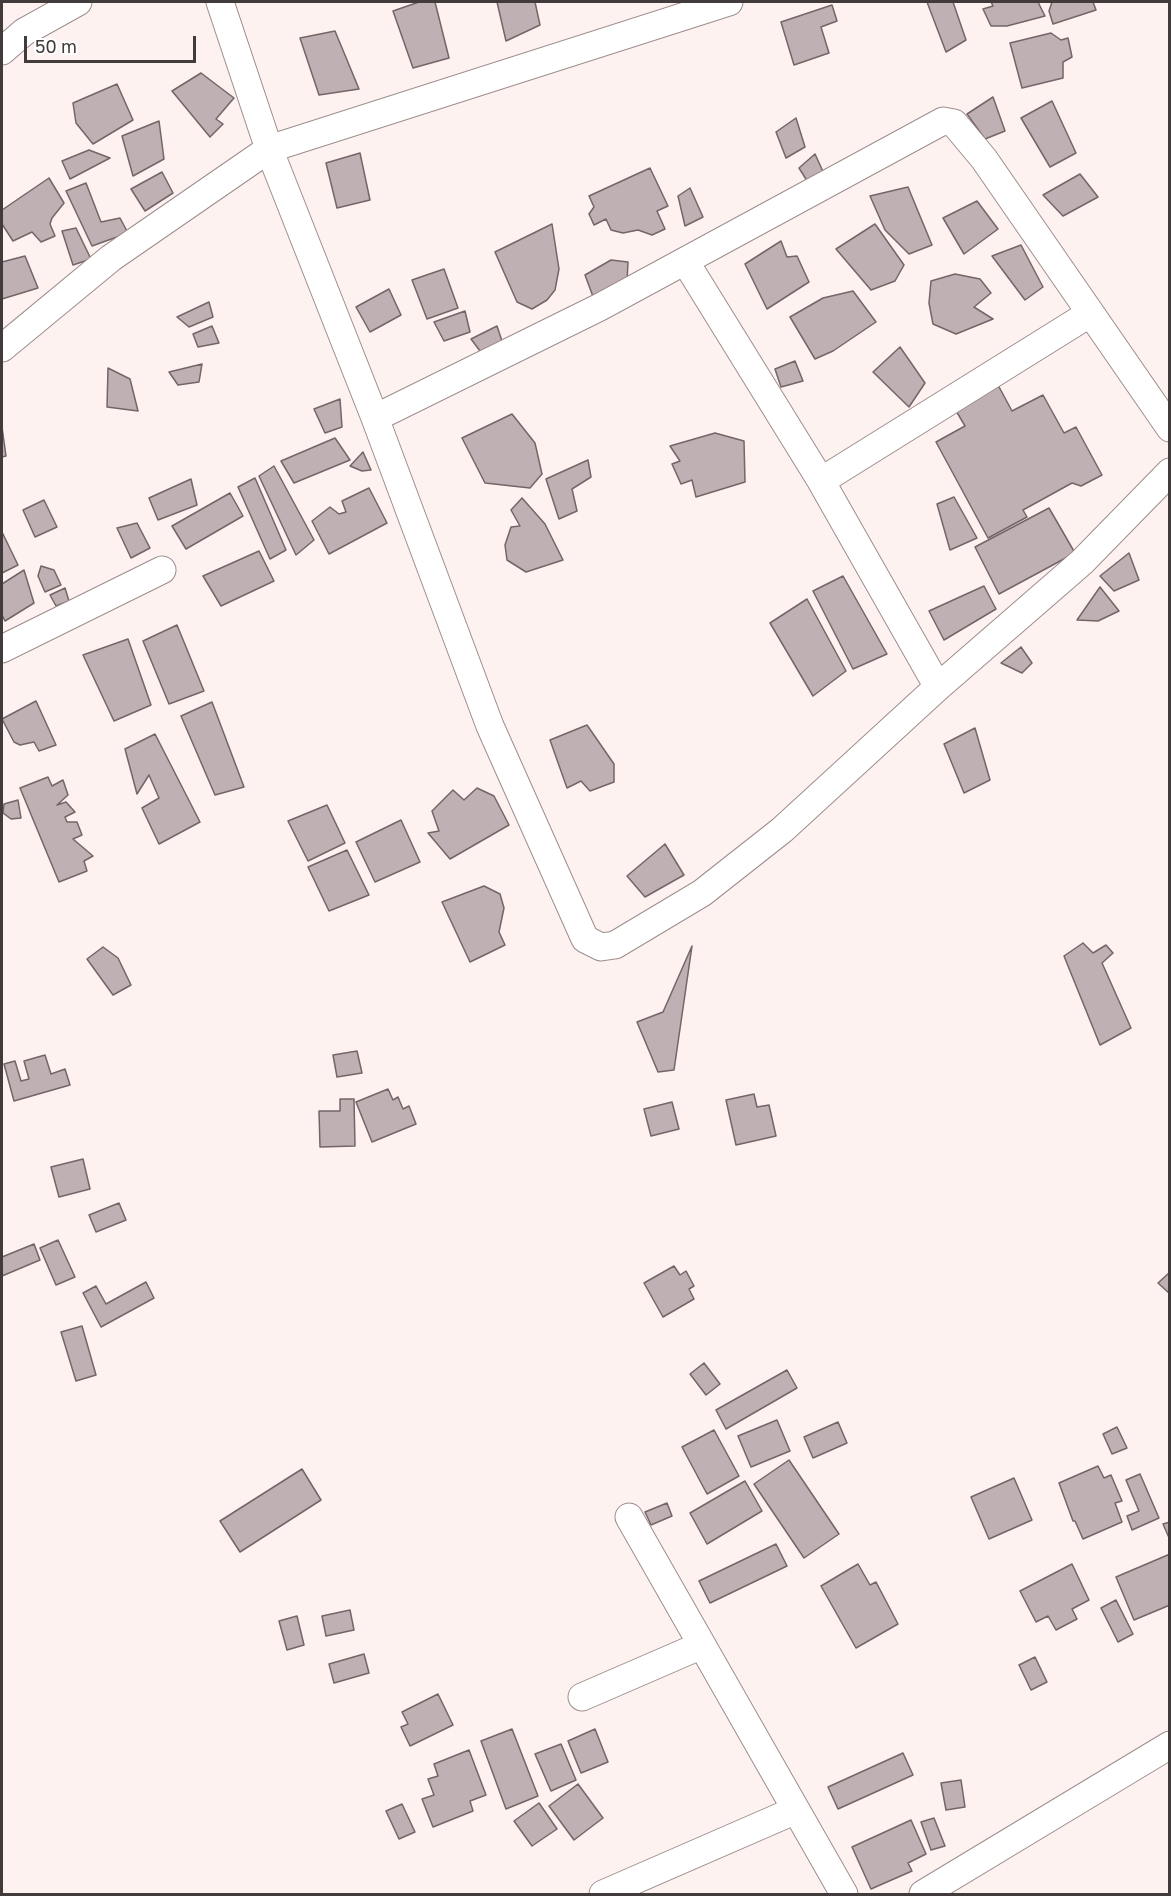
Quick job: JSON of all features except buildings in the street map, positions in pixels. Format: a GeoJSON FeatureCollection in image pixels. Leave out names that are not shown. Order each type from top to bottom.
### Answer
{"type":"FeatureCollection","features":[{"type":"Feature","properties":{"kind":"street"},"geometry":{"type":"LineString","coordinates":[[2,51],[24,32],[78,2]]}},
{"type":"Feature","properties":{"kind":"street"},"geometry":{"type":"LineString","coordinates":[[220,2],[269,148],[375,418],[490,726],[585,939],[592,944],[601,947],[615,945],[702,893],[782,830],[938,687],[1082,562],[1170,472]]}},
{"type":"Feature","properties":{"kind":"street"},"geometry":{"type":"LineString","coordinates":[[2,348],[111,258],[269,148],[729,2]]}},
{"type":"Feature","properties":{"kind":"street"},"geometry":{"type":"LineString","coordinates":[[375,418],[600,307],[934,125],[944,122],[954,123],[984,159],[1170,428]]}},
{"type":"Feature","properties":{"kind":"street"},"geometry":{"type":"LineString","coordinates":[[685,261],[821,481],[938,687]]}},
{"type":"Feature","properties":{"kind":"street"},"geometry":{"type":"LineString","coordinates":[[821,481],[1089,314]]}},
{"type":"Feature","properties":{"kind":"street"},"geometry":{"type":"LineString","coordinates":[[2,649],[162,570]]}},
{"type":"Feature","properties":{"kind":"street"},"geometry":{"type":"LineString","coordinates":[[629,1517],[844,1894]]}},
{"type":"Feature","properties":{"kind":"street"},"geometry":{"type":"LineString","coordinates":[[582,1697],[702,1645]]}},
{"type":"Feature","properties":{"kind":"street"},"geometry":{"type":"LineString","coordinates":[[923,1894],[1170,1745]]}},
{"type":"Feature","properties":{"kind":"street"},"geometry":{"type":"LineString","coordinates":[[603,1894],[796,1810]]}}]}
